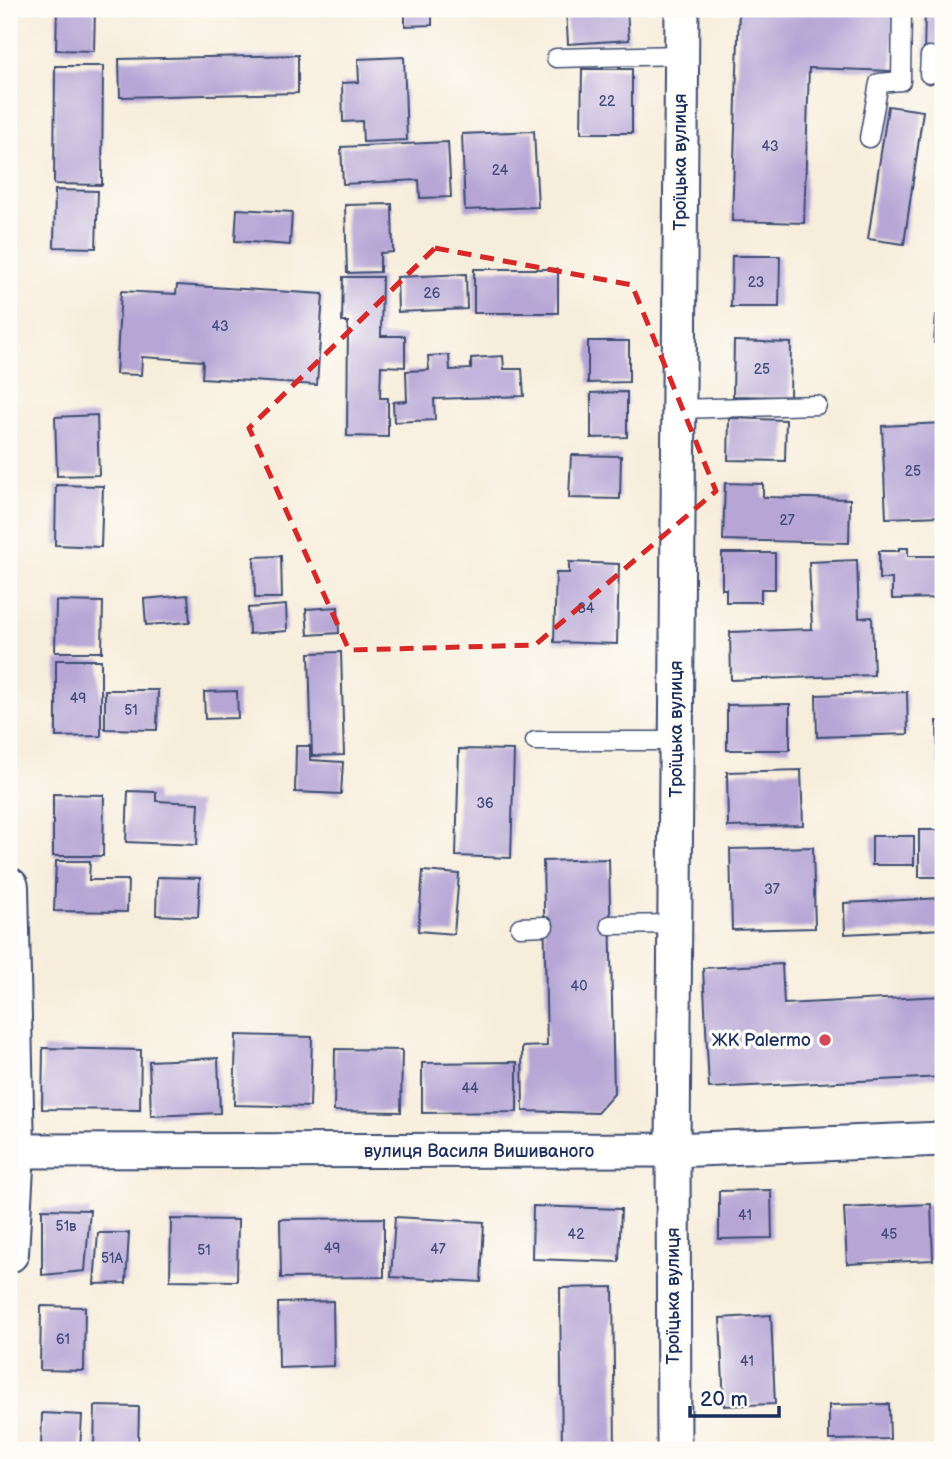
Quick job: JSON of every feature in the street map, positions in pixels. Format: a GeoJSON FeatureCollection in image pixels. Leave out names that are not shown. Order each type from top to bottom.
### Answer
{"type":"FeatureCollection","features":[{"type":"Feature","properties":{"kind":"street","name":"Троїцька вулиця"},"geometry":{"type":"LineString","coordinates":[[674,1450],[673,1150],[682,9]]}},
{"type":"Feature","properties":{"kind":"street"},"geometry":{"type":"LineString","coordinates":[[9,887],[15,1152],[9,1252]]}},
{"type":"Feature","properties":{"kind":"street","name":"вулиця Василя Вишиваного"},"geometry":{"type":"LineString","coordinates":[[15,1152],[673,1150],[943,1139]]}},
{"type":"Feature","properties":{"kind":"lane"},"geometry":{"type":"LineString","coordinates":[[869,138],[879,83],[901,80],[902,9]]}},
{"type":"Feature","properties":{"kind":"lane"},"geometry":{"type":"LineString","coordinates":[[556,58],[680,55]]}},
{"type":"Feature","properties":{"kind":"lane"},"geometry":{"type":"LineString","coordinates":[[678,409],[817,405]]}},
{"type":"Feature","properties":{"kind":"lane"},"geometry":{"type":"LineString","coordinates":[[535,741],[676,741]]}},
{"type":"Feature","properties":{"kind":"lane"},"geometry":{"type":"LineString","coordinates":[[610,925],[675,924]]}},
{"type":"Feature","properties":{"kind":"lane"},"geometry":{"type":"LineString","coordinates":[[520,927],[544,926]]}},
{"type":"Feature","properties":{"kind":"highlighted area"},"geometry":{"type":"Polygon","coordinates":[[[435,248],[632,285],[716,491],[535,645],[349,650],[249,428],[435,248]]]}},
{"type":"Feature","properties":{"kind":"building"},"geometry":{"type":"Polygon","coordinates":[[[57,9],[95,9],[94,51],[56,50],[57,9]]]}},
{"type":"Feature","properties":{"kind":"building"},"geometry":{"type":"Polygon","coordinates":[[[405,9],[432,9],[432,25],[405,26],[405,9]]]}},
{"type":"Feature","properties":{"kind":"building"},"geometry":{"type":"Polygon","coordinates":[[[566,9],[627,9],[629,40],[568,44],[566,9]]]}},
{"type":"Feature","properties":{"kind":"building"},"geometry":{"type":"Polygon","coordinates":[[[739,9],[894,12],[892,71],[809,68],[804,223],[732,221],[739,9]]]}},
{"type":"Feature","properties":{"kind":"building"},"geometry":{"type":"Polygon","coordinates":[[[925,9],[943,9],[943,56],[924,56],[925,9]]]}},
{"type":"Feature","properties":{"kind":"building"},"geometry":{"type":"Polygon","coordinates":[[[298,55],[298,93],[120,97],[119,59],[298,55]]]}},
{"type":"Feature","properties":{"kind":"building"},"geometry":{"type":"Polygon","coordinates":[[[404,57],[407,140],[363,142],[362,121],[343,122],[342,83],[359,82],[358,59],[404,57]]]}},
{"type":"Feature","properties":{"kind":"building"},"geometry":{"type":"Polygon","coordinates":[[[55,66],[103,66],[102,185],[54,184],[55,66]]]}},
{"type":"Feature","properties":{"kind":"building"},"geometry":{"type":"Polygon","coordinates":[[[582,69],[632,69],[632,133],[581,133],[582,69]]]}},
{"type":"Feature","properties":{"kind":"building"},"geometry":{"type":"Polygon","coordinates":[[[888,106],[923,111],[904,244],[868,239],[888,106]]]}},
{"type":"Feature","properties":{"kind":"building"},"geometry":{"type":"Polygon","coordinates":[[[534,131],[538,207],[465,210],[462,134],[534,131]]]}},
{"type":"Feature","properties":{"kind":"building"},"geometry":{"type":"Polygon","coordinates":[[[448,142],[451,197],[420,198],[419,180],[343,184],[341,147],[448,142]]]}},
{"type":"Feature","properties":{"kind":"building"},"geometry":{"type":"Polygon","coordinates":[[[55,190],[98,191],[96,248],[54,247],[55,190]]]}},
{"type":"Feature","properties":{"kind":"building"},"geometry":{"type":"Polygon","coordinates":[[[392,204],[393,252],[380,253],[380,272],[347,273],[345,205],[392,204]]]}},
{"type":"Feature","properties":{"kind":"building"},"geometry":{"type":"Polygon","coordinates":[[[237,209],[292,212],[290,245],[235,241],[237,209]]]}},
{"type":"Feature","properties":{"kind":"building"},"geometry":{"type":"Polygon","coordinates":[[[732,256],[780,256],[779,307],[731,307],[732,256]]]}},
{"type":"Feature","properties":{"kind":"building"},"geometry":{"type":"Polygon","coordinates":[[[474,269],[558,269],[558,313],[474,313],[474,269]]]}},
{"type":"Feature","properties":{"kind":"building"},"geometry":{"type":"Polygon","coordinates":[[[466,274],[467,309],[398,312],[397,277],[466,274]]]}},
{"type":"Feature","properties":{"kind":"building"},"geometry":{"type":"Polygon","coordinates":[[[343,277],[382,277],[381,336],[405,336],[405,367],[381,366],[380,398],[388,398],[388,437],[347,436],[348,322],[342,322],[343,277]]]}},
{"type":"Feature","properties":{"kind":"building"},"geometry":{"type":"Polygon","coordinates":[[[177,285],[323,294],[317,385],[202,378],[203,361],[142,357],[141,375],[116,374],[121,291],[176,294],[177,285]]]}},
{"type":"Feature","properties":{"kind":"building"},"geometry":{"type":"Polygon","coordinates":[[[936,315],[943,316],[943,344],[934,343],[936,315]]]}},
{"type":"Feature","properties":{"kind":"building"},"geometry":{"type":"Polygon","coordinates":[[[588,341],[629,341],[629,382],[588,383],[588,341]]]}},
{"type":"Feature","properties":{"kind":"building"},"geometry":{"type":"Polygon","coordinates":[[[734,341],[791,343],[790,397],[733,396],[734,341]]]}},
{"type":"Feature","properties":{"kind":"building"},"geometry":{"type":"Polygon","coordinates":[[[449,355],[450,370],[471,369],[471,358],[503,356],[504,369],[522,369],[524,396],[434,399],[435,420],[394,422],[393,402],[407,401],[406,371],[429,370],[428,356],[449,355]]]}},
{"type":"Feature","properties":{"kind":"building"},"geometry":{"type":"Polygon","coordinates":[[[627,392],[627,437],[591,438],[591,393],[627,392]]]}},
{"type":"Feature","properties":{"kind":"building"},"geometry":{"type":"Polygon","coordinates":[[[97,415],[99,475],[57,476],[55,417],[97,415]]]}},
{"type":"Feature","properties":{"kind":"building"},"geometry":{"type":"Polygon","coordinates":[[[729,418],[786,420],[785,461],[728,460],[729,418]]]}},
{"type":"Feature","properties":{"kind":"building"},"geometry":{"type":"Polygon","coordinates":[[[943,423],[943,516],[886,518],[882,426],[943,423]]]}},
{"type":"Feature","properties":{"kind":"building"},"geometry":{"type":"Polygon","coordinates":[[[571,455],[621,456],[620,499],[569,498],[571,455]]]}},
{"type":"Feature","properties":{"kind":"building"},"geometry":{"type":"Polygon","coordinates":[[[725,483],[763,484],[763,497],[850,499],[849,543],[723,540],[725,483]]]}},
{"type":"Feature","properties":{"kind":"building"},"geometry":{"type":"Polygon","coordinates":[[[56,485],[103,486],[101,547],[55,545],[56,485]]]}},
{"type":"Feature","properties":{"kind":"building"},"geometry":{"type":"Polygon","coordinates":[[[899,548],[908,548],[908,556],[943,556],[943,598],[892,599],[892,579],[879,579],[879,551],[899,551],[899,548]]]}},
{"type":"Feature","properties":{"kind":"building"},"geometry":{"type":"Polygon","coordinates":[[[722,553],[775,553],[775,589],[761,589],[761,602],[726,602],[726,589],[722,589],[722,553]]]}},
{"type":"Feature","properties":{"kind":"building"},"geometry":{"type":"Polygon","coordinates":[[[281,556],[282,598],[255,598],[254,557],[281,556]]]}},
{"type":"Feature","properties":{"kind":"building"},"geometry":{"type":"Polygon","coordinates":[[[857,560],[859,618],[872,617],[874,675],[731,680],[730,632],[812,629],[809,562],[857,560]]]}},
{"type":"Feature","properties":{"kind":"building"},"geometry":{"type":"Polygon","coordinates":[[[569,562],[619,564],[617,644],[554,642],[556,573],[569,573],[569,562]]]}},
{"type":"Feature","properties":{"kind":"building"},"geometry":{"type":"Polygon","coordinates":[[[188,595],[190,622],[146,625],[144,599],[188,595]]]}},
{"type":"Feature","properties":{"kind":"building"},"geometry":{"type":"Polygon","coordinates":[[[56,601],[103,602],[102,652],[55,652],[56,601]]]}},
{"type":"Feature","properties":{"kind":"building"},"geometry":{"type":"Polygon","coordinates":[[[286,605],[287,631],[249,634],[248,608],[286,605]]]}},
{"type":"Feature","properties":{"kind":"building"},"geometry":{"type":"Polygon","coordinates":[[[338,607],[339,633],[308,635],[306,609],[338,607]]]}},
{"type":"Feature","properties":{"kind":"building"},"geometry":{"type":"Polygon","coordinates":[[[341,652],[344,755],[312,756],[309,653],[341,652]]]}},
{"type":"Feature","properties":{"kind":"building"},"geometry":{"type":"Polygon","coordinates":[[[56,660],[101,660],[101,736],[56,737],[56,660]]]}},
{"type":"Feature","properties":{"kind":"building"},"geometry":{"type":"Polygon","coordinates":[[[105,690],[158,690],[157,730],[105,729],[105,690]]]}},
{"type":"Feature","properties":{"kind":"building"},"geometry":{"type":"Polygon","coordinates":[[[237,691],[238,718],[205,719],[204,692],[237,691]]]}},
{"type":"Feature","properties":{"kind":"building"},"geometry":{"type":"Polygon","coordinates":[[[907,692],[908,734],[817,737],[816,695],[907,692]]]}},
{"type":"Feature","properties":{"kind":"building"},"geometry":{"type":"Polygon","coordinates":[[[790,704],[790,750],[727,750],[727,705],[790,704]]]}},
{"type":"Feature","properties":{"kind":"building"},"geometry":{"type":"Polygon","coordinates":[[[937,721],[943,721],[943,765],[938,765],[937,721]]]}},
{"type":"Feature","properties":{"kind":"building"},"geometry":{"type":"Polygon","coordinates":[[[296,746],[310,746],[310,760],[343,762],[341,794],[295,792],[296,746]]]}},
{"type":"Feature","properties":{"kind":"building"},"geometry":{"type":"Polygon","coordinates":[[[459,749],[514,750],[511,858],[456,856],[459,749]]]}},
{"type":"Feature","properties":{"kind":"building"},"geometry":{"type":"Polygon","coordinates":[[[801,770],[803,825],[728,827],[727,772],[801,770]]]}},
{"type":"Feature","properties":{"kind":"building"},"geometry":{"type":"Polygon","coordinates":[[[128,791],[156,792],[156,801],[199,803],[197,845],[126,842],[128,791]]]}},
{"type":"Feature","properties":{"kind":"building"},"geometry":{"type":"Polygon","coordinates":[[[53,794],[104,795],[103,856],[53,856],[53,794]]]}},
{"type":"Feature","properties":{"kind":"building"},"geometry":{"type":"Polygon","coordinates":[[[919,830],[943,830],[943,877],[919,877],[919,830]]]}},
{"type":"Feature","properties":{"kind":"building"},"geometry":{"type":"Polygon","coordinates":[[[872,836],[914,836],[914,865],[872,865],[872,836]]]}},
{"type":"Feature","properties":{"kind":"building"},"geometry":{"type":"Polygon","coordinates":[[[813,847],[815,928],[732,930],[730,849],[813,847]]]}},
{"type":"Feature","properties":{"kind":"building"},"geometry":{"type":"Polygon","coordinates":[[[609,859],[614,1094],[597,1113],[523,1111],[522,1047],[547,1046],[543,861],[609,859]]]}},
{"type":"Feature","properties":{"kind":"building"},"geometry":{"type":"Polygon","coordinates":[[[56,861],[90,861],[89,880],[128,880],[127,912],[54,911],[56,861]]]}},
{"type":"Feature","properties":{"kind":"building"},"geometry":{"type":"Polygon","coordinates":[[[423,871],[459,874],[454,934],[418,931],[423,871]]]}},
{"type":"Feature","properties":{"kind":"building"},"geometry":{"type":"Polygon","coordinates":[[[157,877],[200,878],[198,917],[156,915],[157,877]]]}},
{"type":"Feature","properties":{"kind":"building"},"geometry":{"type":"Polygon","coordinates":[[[943,898],[943,929],[845,934],[844,903],[943,898]]]}},
{"type":"Feature","properties":{"kind":"building","name":"ЖК Palermo"},"geometry":{"type":"Polygon","coordinates":[[[782,964],[784,1004],[943,996],[943,1077],[709,1088],[703,968],[782,964]]]}},
{"type":"Feature","properties":{"kind":"building"},"geometry":{"type":"Polygon","coordinates":[[[236,1035],[312,1037],[310,1107],[234,1105],[236,1035]]]}},
{"type":"Feature","properties":{"kind":"building"},"geometry":{"type":"Polygon","coordinates":[[[43,1048],[141,1050],[140,1110],[42,1109],[43,1048]]]}},
{"type":"Feature","properties":{"kind":"building"},"geometry":{"type":"Polygon","coordinates":[[[335,1049],[402,1050],[401,1112],[334,1111],[335,1049]]]}},
{"type":"Feature","properties":{"kind":"building"},"geometry":{"type":"Polygon","coordinates":[[[218,1058],[220,1113],[151,1116],[149,1061],[218,1058]]]}},
{"type":"Feature","properties":{"kind":"building"},"geometry":{"type":"Polygon","coordinates":[[[517,1062],[517,1112],[422,1113],[422,1063],[517,1062]]]}},
{"type":"Feature","properties":{"kind":"building"},"geometry":{"type":"Polygon","coordinates":[[[771,1190],[772,1238],[719,1239],[719,1191],[771,1190]]]}},
{"type":"Feature","properties":{"kind":"building"},"geometry":{"type":"Polygon","coordinates":[[[931,1204],[933,1260],[847,1264],[844,1208],[931,1204]]]}},
{"type":"Feature","properties":{"kind":"building"},"geometry":{"type":"Polygon","coordinates":[[[533,1206],[621,1209],[619,1262],[532,1259],[533,1206]]]}},
{"type":"Feature","properties":{"kind":"building"},"geometry":{"type":"Polygon","coordinates":[[[42,1209],[90,1210],[85,1271],[42,1275],[42,1209]]]}},
{"type":"Feature","properties":{"kind":"building"},"geometry":{"type":"Polygon","coordinates":[[[395,1217],[484,1222],[481,1282],[391,1277],[395,1217]]]}},
{"type":"Feature","properties":{"kind":"building"},"geometry":{"type":"Polygon","coordinates":[[[384,1218],[384,1277],[281,1278],[280,1219],[384,1218]]]}},
{"type":"Feature","properties":{"kind":"building"},"geometry":{"type":"Polygon","coordinates":[[[171,1219],[238,1220],[237,1281],[170,1280],[171,1219]]]}},
{"type":"Feature","properties":{"kind":"building"},"geometry":{"type":"Polygon","coordinates":[[[98,1233],[129,1233],[126,1283],[94,1284],[98,1233]]]}},
{"type":"Feature","properties":{"kind":"building"},"geometry":{"type":"Polygon","coordinates":[[[613,1287],[615,1450],[562,1450],[560,1288],[613,1287]]]}},
{"type":"Feature","properties":{"kind":"building"},"geometry":{"type":"Polygon","coordinates":[[[333,1301],[334,1366],[279,1368],[278,1303],[333,1301]]]}},
{"type":"Feature","properties":{"kind":"building"},"geometry":{"type":"Polygon","coordinates":[[[41,1306],[85,1307],[84,1371],[40,1370],[41,1306]]]}},
{"type":"Feature","properties":{"kind":"building"},"geometry":{"type":"Polygon","coordinates":[[[771,1315],[775,1404],[724,1406],[720,1318],[771,1315]]]}},
{"type":"Feature","properties":{"kind":"building"},"geometry":{"type":"Polygon","coordinates":[[[889,1404],[890,1439],[829,1440],[829,1405],[889,1404]]]}},
{"type":"Feature","properties":{"kind":"building"},"geometry":{"type":"Polygon","coordinates":[[[95,1406],[139,1407],[138,1450],[94,1450],[95,1406]]]}},
{"type":"Feature","properties":{"kind":"building"},"geometry":{"type":"Polygon","coordinates":[[[42,1413],[82,1415],[80,1450],[41,1450],[42,1413]]]}},
{"type":"Feature","properties":{"kind":"place","name":"ЖК Palermo"},"geometry":{"type":"Point","coordinates":[825,1040]}}]}
